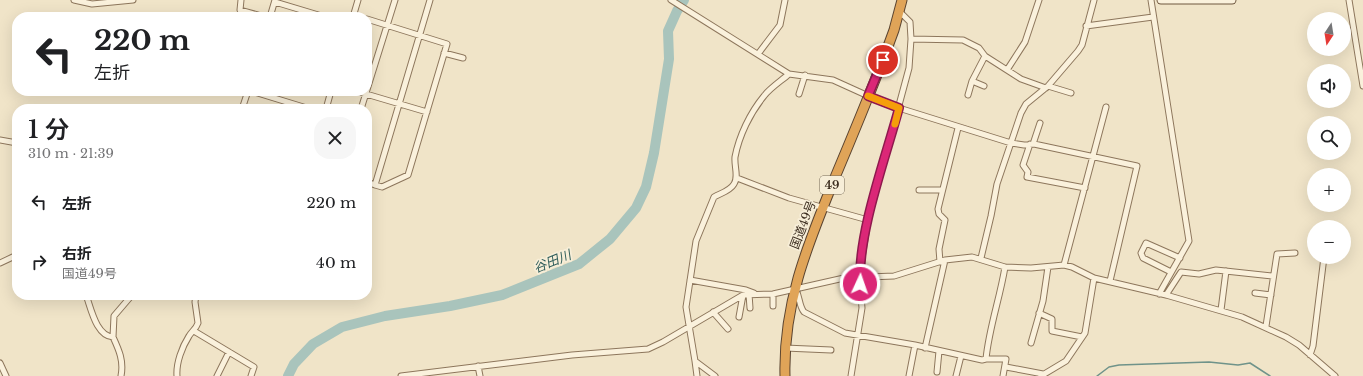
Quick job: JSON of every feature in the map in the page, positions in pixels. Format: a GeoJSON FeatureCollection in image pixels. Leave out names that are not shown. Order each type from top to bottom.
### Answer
{"type":"FeatureCollection","features":[{"type":"Feature","properties":{"kind":"highway","name":"国道49号"},"geometry":{"type":"LineString","coordinates":[[784,376],[785,348],[795,289],[804,255],[822,207],[889,45],[902,0]]}},
{"type":"Feature","properties":{"kind":"street"},"geometry":{"type":"LineString","coordinates":[[74,0],[92,4],[133,0]]}},
{"type":"Feature","properties":{"kind":"street"},"geometry":{"type":"LineString","coordinates":[[241,0],[240,10],[247,12]]}},
{"type":"Feature","properties":{"kind":"street"},"geometry":{"type":"LineString","coordinates":[[355,12],[358,0]]}},
{"type":"Feature","properties":{"kind":"street"},"geometry":{"type":"LineString","coordinates":[[372,74],[395,0]]}},
{"type":"Feature","properties":{"kind":"street"},"geometry":{"type":"LineString","coordinates":[[375,185],[430,0]]}},
{"type":"Feature","properties":{"kind":"street"},"geometry":{"type":"LineString","coordinates":[[670,0],[789,74],[805,75],[832,80],[899,108],[958,128],[1011,143],[1031,144],[1137,166],[1110,282]]}},
{"type":"Feature","properties":{"kind":"street"},"geometry":{"type":"LineString","coordinates":[[758,54],[780,25],[785,0]]}},
{"type":"Feature","properties":{"kind":"street"},"geometry":{"type":"LineString","coordinates":[[1007,70],[1025,42],[1039,0]]}},
{"type":"Feature","properties":{"kind":"street"},"geometry":{"type":"LineString","coordinates":[[981,258],[992,216],[997,184],[1023,108],[1047,87],[1082,45],[1094,0]]}},
{"type":"Feature","properties":{"kind":"street"},"geometry":{"type":"LineString","coordinates":[[1151,0],[1189,241],[1159,294]]}},
{"type":"Feature","properties":{"kind":"street"},"geometry":{"type":"LineString","coordinates":[[1161,0],[1232,0]]}},
{"type":"Feature","properties":{"kind":"street"},"geometry":{"type":"LineString","coordinates":[[1349,0],[1363,86]]}},
{"type":"Feature","properties":{"kind":"street"},"geometry":{"type":"LineString","coordinates":[[272,12],[275,1],[309,12]]}},
{"type":"Feature","properties":{"kind":"street"},"geometry":{"type":"LineString","coordinates":[[851,376],[862,308],[860,276],[868,220],[909,68],[911,39],[910,22],[899,11]]}},
{"type":"Feature","properties":{"kind":"street"},"geometry":{"type":"LineString","coordinates":[[1086,26],[1153,17]]}},
{"type":"Feature","properties":{"kind":"street"},"geometry":{"type":"LineString","coordinates":[[372,20],[447,44],[408,175],[382,187],[372,184]]}},
{"type":"Feature","properties":{"kind":"street"},"geometry":{"type":"LineString","coordinates":[[911,39],[963,40],[979,48],[985,56],[1021,78],[1071,93]]}},
{"type":"Feature","properties":{"kind":"street"},"geometry":{"type":"LineString","coordinates":[[444,53],[464,58]]}},
{"type":"Feature","properties":{"kind":"street"},"geometry":{"type":"LineString","coordinates":[[968,95],[972,82],[985,56]]}},
{"type":"Feature","properties":{"kind":"street"},"geometry":{"type":"LineString","coordinates":[[697,376],[686,307],[696,241],[714,197],[734,186],[737,178],[734,164],[744,130],[764,96],[789,74]]}},
{"type":"Feature","properties":{"kind":"street"},"geometry":{"type":"LineString","coordinates":[[799,94],[805,75]]}},
{"type":"Feature","properties":{"kind":"street"},"geometry":{"type":"LineString","coordinates":[[972,82],[984,86]]}},
{"type":"Feature","properties":{"kind":"street"},"geometry":{"type":"LineString","coordinates":[[267,96],[294,104]]}},
{"type":"Feature","properties":{"kind":"street"},"geometry":{"type":"LineString","coordinates":[[372,96],[427,112]]}},
{"type":"Feature","properties":{"kind":"street"},"geometry":{"type":"LineString","coordinates":[[1064,266],[1106,107]]}},
{"type":"Feature","properties":{"kind":"street"},"geometry":{"type":"LineString","coordinates":[[1040,123],[1023,165],[1028,172],[1027,176],[1085,188]]}},
{"type":"Feature","properties":{"kind":"street"},"geometry":{"type":"LineString","coordinates":[[925,348],[943,261],[939,249],[945,220],[938,212],[942,190],[958,128]]}},
{"type":"Feature","properties":{"kind":"street"},"geometry":{"type":"LineString","coordinates":[[0,140],[12,142]]}},
{"type":"Feature","properties":{"kind":"street"},"geometry":{"type":"LineString","coordinates":[[737,178],[789,198],[868,220]]}},
{"type":"Feature","properties":{"kind":"street"},"geometry":{"type":"LineString","coordinates":[[919,190],[942,190]]}},
{"type":"Feature","properties":{"kind":"street"},"geometry":{"type":"LineString","coordinates":[[1171,272],[1143,258],[1141,253],[1146,243],[1180,258]]}},
{"type":"Feature","properties":{"kind":"street"},"geometry":{"type":"LineString","coordinates":[[1266,326],[1276,254],[1295,253]]}},
{"type":"Feature","properties":{"kind":"street"},"geometry":{"type":"LineString","coordinates":[[0,263],[12,257]]}},
{"type":"Feature","properties":{"kind":"street"},"geometry":{"type":"LineString","coordinates":[[401,376],[572,355],[648,349],[713,312],[749,294],[773,294],[823,282],[860,276],[894,276],[943,261],[966,257],[981,258],[1005,267],[1064,266],[1082,271],[1094,278],[1221,310],[1266,326],[1286,337],[1335,376]]}},
{"type":"Feature","properties":{"kind":"street"},"geometry":{"type":"LineString","coordinates":[[1310,355],[1314,346],[1323,264]]}},
{"type":"Feature","properties":{"kind":"street"},"geometry":{"type":"LineString","coordinates":[[986,360],[988,336],[1001,290],[1005,267]]}},
{"type":"Feature","properties":{"kind":"street"},"geometry":{"type":"LineString","coordinates":[[1031,343],[1040,313],[1048,267]]}},
{"type":"Feature","properties":{"kind":"street"},"geometry":{"type":"LineString","coordinates":[[1166,295],[1180,272],[1199,274],[1216,270],[1273,276]]}},
{"type":"Feature","properties":{"kind":"street"},"geometry":{"type":"LineString","coordinates":[[1221,310],[1226,271]]}},
{"type":"Feature","properties":{"kind":"street"},"geometry":{"type":"LineString","coordinates":[[1006,367],[1042,375],[1066,361],[1082,337],[1087,326],[1094,278]]}},
{"type":"Feature","properties":{"kind":"street"},"geometry":{"type":"LineString","coordinates":[[690,280],[746,290],[749,294],[750,308]]}},
{"type":"Feature","properties":{"kind":"street"},"geometry":{"type":"LineString","coordinates":[[795,289],[799,296],[801,308],[804,312],[835,330],[858,336],[914,345],[982,360],[1006,359],[1006,367],[1003,376]]}},
{"type":"Feature","properties":{"kind":"street"},"geometry":{"type":"LineString","coordinates":[[1255,293],[1271,295]]}},
{"type":"Feature","properties":{"kind":"street"},"geometry":{"type":"LineString","coordinates":[[739,317],[749,294]]}},
{"type":"Feature","properties":{"kind":"street"},"geometry":{"type":"LineString","coordinates":[[773,294],[773,306]]}},
{"type":"Feature","properties":{"kind":"street"},"geometry":{"type":"LineString","coordinates":[[88,300],[94,320],[106,335],[113,337]]}},
{"type":"Feature","properties":{"kind":"street"},"geometry":{"type":"LineString","coordinates":[[121,376],[123,365],[119,350],[113,337],[114,316],[128,300]]}},
{"type":"Feature","properties":{"kind":"street"},"geometry":{"type":"LineString","coordinates":[[177,376],[176,368],[183,348],[199,320],[195,300]]}},
{"type":"Feature","properties":{"kind":"street"},"geometry":{"type":"LineString","coordinates":[[713,312],[728,329]]}},
{"type":"Feature","properties":{"kind":"street"},"geometry":{"type":"LineString","coordinates":[[1040,313],[1052,319],[1052,331],[1082,337]]}},
{"type":"Feature","properties":{"kind":"street"},"geometry":{"type":"LineString","coordinates":[[194,331],[254,367],[252,376]]}},
{"type":"Feature","properties":{"kind":"street"},"geometry":{"type":"LineString","coordinates":[[908,376],[914,345]]}},
{"type":"Feature","properties":{"kind":"street"},"geometry":{"type":"LineString","coordinates":[[785,348],[831,350]]}},
{"type":"Feature","properties":{"kind":"street"},"geometry":{"type":"LineString","coordinates":[[937,372],[939,351]]}},
{"type":"Feature","properties":{"kind":"street"},"geometry":{"type":"LineString","coordinates":[[217,376],[229,352]]}},
{"type":"Feature","properties":{"kind":"street"},"geometry":{"type":"LineString","coordinates":[[956,376],[961,356]]}},
{"type":"Feature","properties":{"kind":"street"},"geometry":{"type":"LineString","coordinates":[[695,361],[714,376]]}},
{"type":"Feature","properties":{"kind":"street"},"geometry":{"type":"LineString","coordinates":[[0,363],[6,376]]}},
{"type":"Feature","properties":{"kind":"street"},"geometry":{"type":"LineString","coordinates":[[478,366],[480,376]]}},
{"type":"Feature","properties":{"kind":"waterway","name":"谷田川"},"geometry":{"type":"LineString","coordinates":[[288,376],[294,364],[313,344],[342,327],[385,316],[450,306],[502,295],[579,264],[610,239],[636,208],[646,187],[654,153],[669,59],[668,31],[684,0]]}},
{"type":"Feature","properties":{"kind":"waterway"},"geometry":{"type":"LineString","coordinates":[[1097,376],[1109,367],[1119,365],[1209,362],[1238,365],[1250,363],[1270,376]]}},
{"type":"Feature","properties":{"kind":"slow traffic"},"geometry":{"type":"LineString","coordinates":[[868,96],[899,108],[895,124]]}},
{"type":"Feature","properties":{"kind":"route"},"geometry":{"type":"LineString","coordinates":[[860,284],[861,265],[868,220],[899,108],[868,96],[883,60]]}}]}
